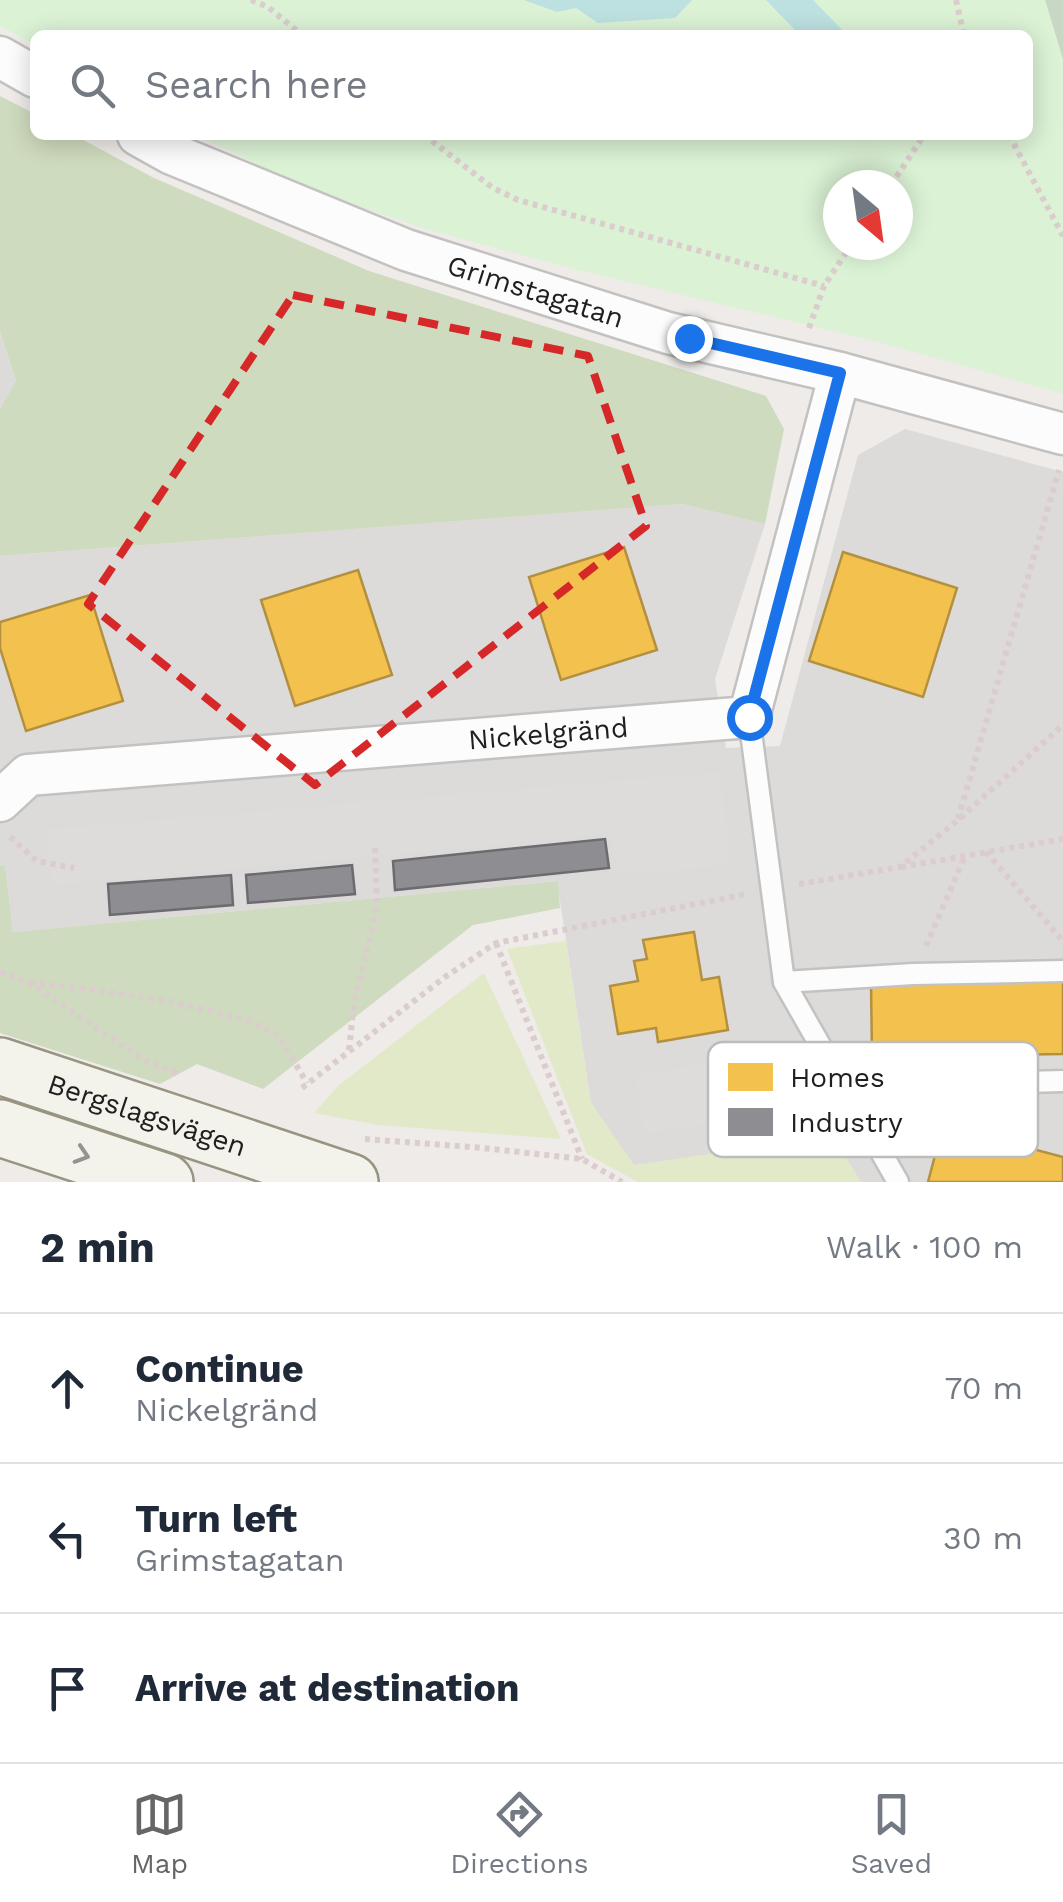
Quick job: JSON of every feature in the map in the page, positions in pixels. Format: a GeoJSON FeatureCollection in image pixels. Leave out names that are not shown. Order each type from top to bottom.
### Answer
{"type":"FeatureCollection","features":[{"type":"Feature","properties":{"kind":"main road","name":"Bergslagsvägen"},"geometry":{"type":"LineString","coordinates":[[0,1066],[354,1160]]}},
{"type":"Feature","properties":{"kind":"main road","name":"Bergslagsvägen"},"geometry":{"type":"LineString","coordinates":[[0,1128],[165,1182]]}},
{"type":"Feature","properties":{"kind":"street"},"geometry":{"type":"LineString","coordinates":[[0,57],[30,74]]}},
{"type":"Feature","properties":{"kind":"street","name":"Grimstagatan"},"geometry":{"type":"LineString","coordinates":[[147,140],[172,154],[406,250],[668,333],[840,373],[1063,434]]}},
{"type":"Feature","properties":{"kind":"street"},"geometry":{"type":"LineString","coordinates":[[749,717],[840,373]]}},
{"type":"Feature","properties":{"kind":"street","name":"Nickelgränd"},"geometry":{"type":"LineString","coordinates":[[0,800],[28,775],[749,717]]}},
{"type":"Feature","properties":{"kind":"lane"},"geometry":{"type":"LineString","coordinates":[[749,717],[784,982],[820,1042]]}},
{"type":"Feature","properties":{"kind":"lane"},"geometry":{"type":"LineString","coordinates":[[784,982],[1063,971]]}},
{"type":"Feature","properties":{"kind":"lane"},"geometry":{"type":"LineString","coordinates":[[1038,1082],[1063,1081]]}},
{"type":"Feature","properties":{"kind":"lane"},"geometry":{"type":"LineString","coordinates":[[884,1157],[898,1182]]}},
{"type":"Feature","properties":{"kind":"path"},"geometry":{"type":"LineString","coordinates":[[251,0],[268,6],[296,30]]}},
{"type":"Feature","properties":{"kind":"path"},"geometry":{"type":"LineString","coordinates":[[956,0],[963,30]]}},
{"type":"Feature","properties":{"kind":"path"},"geometry":{"type":"LineString","coordinates":[[431,140],[493,188],[518,200],[824,286]]}},
{"type":"Feature","properties":{"kind":"path"},"geometry":{"type":"LineString","coordinates":[[901,170],[921,140]]}},
{"type":"Feature","properties":{"kind":"path"},"geometry":{"type":"LineString","coordinates":[[1012,140],[1063,236]]}},
{"type":"Feature","properties":{"kind":"path"},"geometry":{"type":"LineString","coordinates":[[797,363],[824,286],[841,260]]}},
{"type":"Feature","properties":{"kind":"path"},"geometry":{"type":"LineString","coordinates":[[958,820],[1063,456]]}},
{"type":"Feature","properties":{"kind":"path"},"geometry":{"type":"LineString","coordinates":[[900,867],[1063,725]]}},
{"type":"Feature","properties":{"kind":"path"},"geometry":{"type":"LineString","coordinates":[[0,828],[37,861],[74,868]]}},
{"type":"Feature","properties":{"kind":"path"},"geometry":{"type":"LineString","coordinates":[[29,983],[168,1001],[246,1020],[278,1036],[304,1086],[445,976],[496,944],[771,890],[1063,840]]}},
{"type":"Feature","properties":{"kind":"path"},"geometry":{"type":"LineString","coordinates":[[349,1051],[354,1004],[377,908],[375,844]]}},
{"type":"Feature","properties":{"kind":"path"},"geometry":{"type":"LineString","coordinates":[[986,852],[1063,941]]}},
{"type":"Feature","properties":{"kind":"path"},"geometry":{"type":"LineString","coordinates":[[914,974],[965,856]]}},
{"type":"Feature","properties":{"kind":"path"},"geometry":{"type":"LineString","coordinates":[[496,944],[582,1160]]}},
{"type":"Feature","properties":{"kind":"path"},"geometry":{"type":"LineString","coordinates":[[0,972],[29,983],[144,1060],[195,1080]]}},
{"type":"Feature","properties":{"kind":"path"},"geometry":{"type":"LineString","coordinates":[[354,1160],[483,1148],[582,1160],[622,1182]]}},
{"type":"Feature","properties":{"kind":"highlighted area"},"geometry":{"type":"Polygon","coordinates":[[[293,295],[588,356],[646,526],[315,785],[88,604],[293,295]]]}},
{"type":"Feature","properties":{"kind":"shaded area"},"geometry":{"type":"Polygon","coordinates":[[[0,331],[16,381],[0,409],[0,331]]]}},
{"type":"Feature","properties":{"kind":"shaded area"},"geometry":{"type":"Polygon","coordinates":[[[905,429],[1063,472],[1063,1182],[861,1182],[845,1157],[1038,1157],[1038,1042],[708,1042],[708,1155],[634,1166],[591,1103],[557,881],[13,932],[5,867],[0,866],[0,556],[682,504],[765,524],[715,679],[726,748],[780,746],[858,455],[905,429]]]}},
{"type":"Feature","properties":{"kind":"shaded area"},"geometry":{"type":"Polygon","coordinates":[[[721,772],[729,865],[618,875],[612,834],[52,885],[45,830],[721,772]]]}},
{"type":"Feature","properties":{"kind":"shaded area"},"geometry":{"type":"Polygon","coordinates":[[[708,1063],[708,1123],[645,1134],[635,1076],[708,1063]]]}},
{"type":"Feature","properties":{"kind":"green space"},"geometry":{"type":"Polygon","coordinates":[[[0,0],[1045,0],[1063,60],[1063,394],[875,341],[426,229],[308,189],[207,140],[1033,140],[1033,30],[30,30],[30,42],[0,26],[0,0]]]}},
{"type":"Feature","properties":{"kind":"green space"},"geometry":{"type":"Polygon","coordinates":[[[1045,0],[1063,0],[1063,60],[1045,0]]]}},
{"type":"Feature","properties":{"kind":"green space"},"geometry":{"type":"Polygon","coordinates":[[[0,96],[30,111],[30,140],[83,140],[154,178],[369,271],[766,396],[784,429],[765,524],[682,504],[0,556],[0,409],[16,381],[0,331],[0,96]]]}},
{"type":"Feature","properties":{"kind":"green space"},"geometry":{"type":"Polygon","coordinates":[[[0,866],[5,866],[13,932],[558,881],[560,908],[473,925],[263,1089],[197,1064],[160,1084],[0,1033],[0,866]]]}},
{"type":"Feature","properties":{"kind":"green space"},"geometry":{"type":"Polygon","coordinates":[[[566,941],[591,1103],[634,1165],[708,1154],[845,1157],[861,1182],[638,1182],[587,1154],[507,949],[566,941]]]}},
{"type":"Feature","properties":{"kind":"green space"},"geometry":{"type":"Polygon","coordinates":[[[484,973],[561,1139],[379,1125],[314,1113],[338,1086],[484,973]]]}},
{"type":"Feature","properties":{"kind":"water"},"geometry":{"type":"Polygon","coordinates":[[[524,0],[692,0],[675,18],[598,23],[576,8],[557,12],[524,0]]]}},
{"type":"Feature","properties":{"kind":"water"},"geometry":{"type":"Polygon","coordinates":[[[766,0],[813,0],[842,30],[795,30],[766,0]]]}},
{"type":"Feature","properties":{"kind":"building: Homes"},"geometry":{"type":"Polygon","coordinates":[[[624,547],[657,650],[561,680],[529,577],[624,547]]]}},
{"type":"Feature","properties":{"kind":"building: Homes"},"geometry":{"type":"Polygon","coordinates":[[[843,552],[957,588],[923,697],[809,661],[843,552]]]}},
{"type":"Feature","properties":{"kind":"building: Homes"},"geometry":{"type":"Polygon","coordinates":[[[358,570],[392,675],[295,706],[261,600],[358,570]]]}},
{"type":"Feature","properties":{"kind":"building: Homes"},"geometry":{"type":"Polygon","coordinates":[[[90,595],[123,701],[26,731],[0,648],[0,622],[90,595]]]}},
{"type":"Feature","properties":{"kind":"building: Homes"},"geometry":{"type":"Polygon","coordinates":[[[694,932],[702,980],[719,977],[728,1030],[658,1042],[656,1028],[618,1034],[610,986],[638,981],[634,961],[647,959],[643,940],[694,932]]]}},
{"type":"Feature","properties":{"kind":"building: Homes"},"geometry":{"type":"Polygon","coordinates":[[[1063,980],[1063,1054],[1038,1054],[1038,1042],[872,1042],[871,982],[1063,980]]]}},
{"type":"Feature","properties":{"kind":"building: Homes"},"geometry":{"type":"Polygon","coordinates":[[[1038,1150],[1063,1157],[1063,1182],[928,1182],[935,1157],[1038,1157],[1038,1150]]]}},
{"type":"Feature","properties":{"kind":"building: Industry"},"geometry":{"type":"Polygon","coordinates":[[[605,839],[609,868],[395,890],[393,861],[605,839]]]}},
{"type":"Feature","properties":{"kind":"building: Industry"},"geometry":{"type":"Polygon","coordinates":[[[352,865],[355,894],[248,903],[246,875],[352,865]]]}},
{"type":"Feature","properties":{"kind":"building: Industry"},"geometry":{"type":"Polygon","coordinates":[[[231,875],[233,905],[110,915],[108,884],[231,875]]]}},
{"type":"Feature","properties":{"kind":"route"},"geometry":{"type":"LineString","coordinates":[[689,338],[840,373],[749,717]]}}]}
